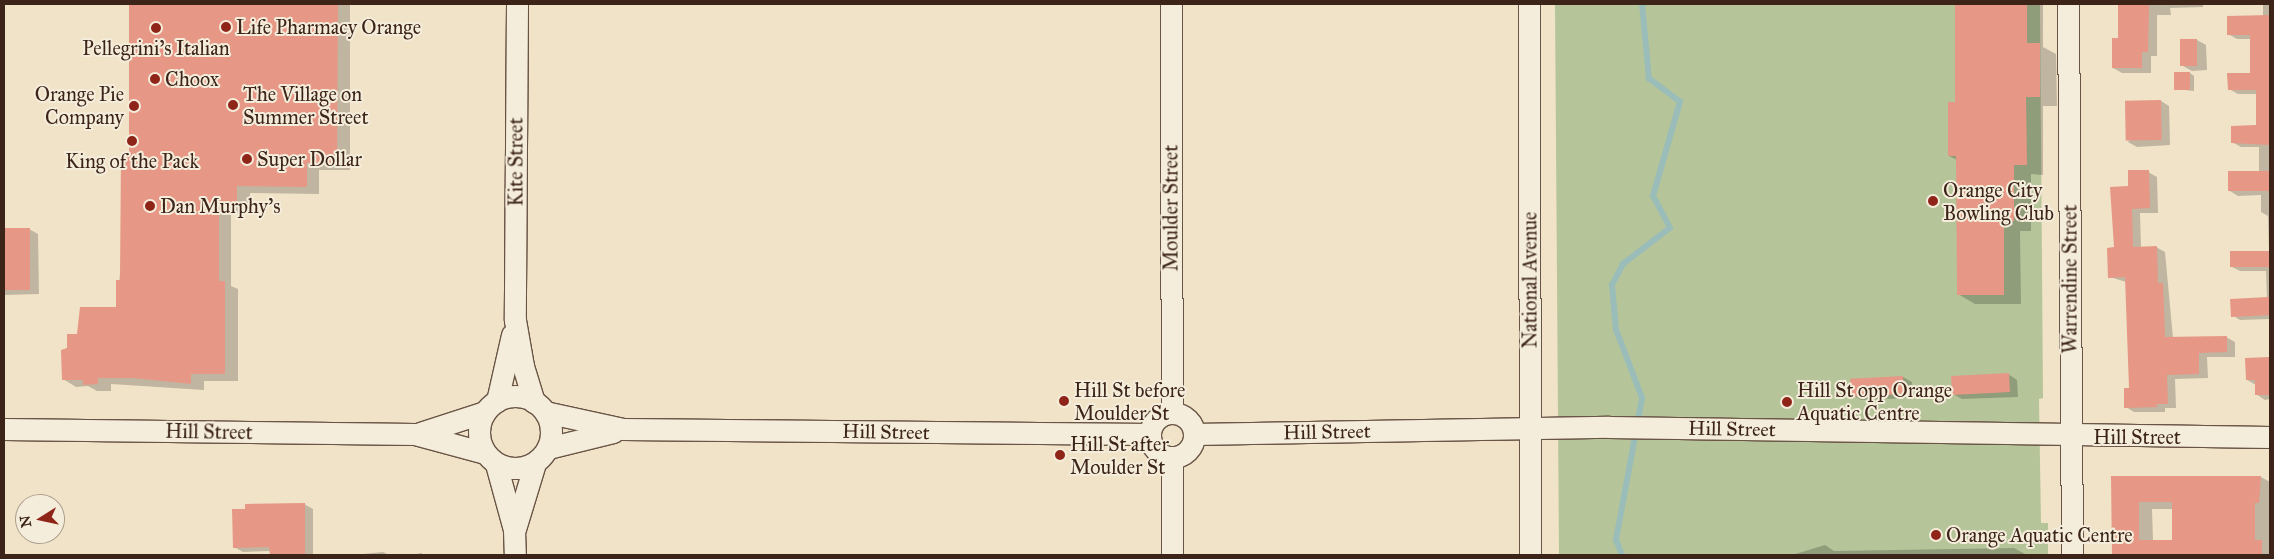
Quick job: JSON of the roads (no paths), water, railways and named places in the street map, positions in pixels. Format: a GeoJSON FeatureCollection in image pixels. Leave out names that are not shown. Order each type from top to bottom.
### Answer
{"type":"FeatureCollection","features":[{"type":"Feature","properties":{"kind":"street","name":"Kite Street"},"geometry":{"type":"LineString","coordinates":[[517,4],[515,320],[523,366],[539,407]]}},
{"type":"Feature","properties":{"kind":"street","name":"Moulder Street"},"geometry":{"type":"LineString","coordinates":[[1171,4],[1172,413]]}},
{"type":"Feature","properties":{"kind":"street","name":"National Avenue"},"geometry":{"type":"LineString","coordinates":[[1529,4],[1530,555]]}},
{"type":"Feature","properties":{"kind":"street","name":"Warrendine Street"},"geometry":{"type":"LineString","coordinates":[[2068,4],[2072,555]]}},
{"type":"Feature","properties":{"kind":"street","name":"Kite Street"},"geometry":{"type":"LineString","coordinates":[[491,406],[515,320]]}},
{"type":"Feature","properties":{"kind":"street"},"geometry":{"type":"LineString","coordinates":[[514,530],[550,430],[539,407],[515,396],[491,406],[479,432],[491,458],[514,530],[514,555]]}},
{"type":"Feature","properties":{"kind":"street","name":"Hill Street"},"geometry":{"type":"LineString","coordinates":[[415,434],[491,406]]}},
{"type":"Feature","properties":{"kind":"street","name":"Hill Street"},"geometry":{"type":"LineString","coordinates":[[539,407],[623,430],[1150,434]]}},
{"type":"Feature","properties":{"kind":"street"},"geometry":{"type":"LineString","coordinates":[[1172,413],[1185,417],[1194,434],[1190,448],[1172,458],[1154,448],[1150,434],[1159,417],[1172,413]]}},
{"type":"Feature","properties":{"kind":"street","name":"Hill Street"},"geometry":{"type":"LineString","coordinates":[[1194,434],[1625,427],[2071,436],[2270,437]]}},
{"type":"Feature","properties":{"kind":"street","name":"Hill Street"},"geometry":{"type":"LineString","coordinates":[[4,429],[415,434],[491,458]]}},
{"type":"Feature","properties":{"kind":"street","name":"Hill Street"},"geometry":{"type":"LineString","coordinates":[[541,455],[623,430]]}},
{"type":"Feature","properties":{"kind":"street"},"geometry":{"type":"LineString","coordinates":[[491,458],[516,469],[541,455]]}},
{"type":"Feature","properties":{"kind":"street"},"geometry":{"type":"LineString","coordinates":[[1172,458],[1172,555]]}},
{"type":"Feature","properties":{"kind":"waterway"},"geometry":{"type":"LineString","coordinates":[[1622,555],[1616,540],[1642,398],[1616,330],[1612,285],[1623,264],[1670,228],[1653,196],[1680,102],[1649,79],[1642,4]]}},
{"type":"Feature","properties":{"kind":"place","name":"Life Pharmacy Orange"},"geometry":{"type":"Point","coordinates":[226,27]}},
{"type":"Feature","properties":{"kind":"place","name":"Pellegrini's Italian"},"geometry":{"type":"Point","coordinates":[156,28]}},
{"type":"Feature","properties":{"kind":"place","name":"Choox"},"geometry":{"type":"Point","coordinates":[155,79]}},
{"type":"Feature","properties":{"kind":"place","name":"The Village on Summer Street"},"geometry":{"type":"Point","coordinates":[233,105]}},
{"type":"Feature","properties":{"kind":"place","name":"Orange Pie Company"},"geometry":{"type":"Point","coordinates":[134,106]}},
{"type":"Feature","properties":{"kind":"place","name":"King of the Pack"},"geometry":{"type":"Point","coordinates":[132,141]}},
{"type":"Feature","properties":{"kind":"place","name":"Super Dollar"},"geometry":{"type":"Point","coordinates":[247,159]}},
{"type":"Feature","properties":{"kind":"place","name":"Orange City Bowling Club"},"geometry":{"type":"Point","coordinates":[1933,201]}},
{"type":"Feature","properties":{"kind":"place","name":"Dan Murphy's"},"geometry":{"type":"Point","coordinates":[150,206]}},
{"type":"Feature","properties":{"kind":"place","name":"Hill St before Moulder St"},"geometry":{"type":"Point","coordinates":[1064,401]}},
{"type":"Feature","properties":{"kind":"place","name":"Hill St opp Orange Aquatic Centre"},"geometry":{"type":"Point","coordinates":[1787,402]}},
{"type":"Feature","properties":{"kind":"place","name":"Hill St after Moulder St"},"geometry":{"type":"Point","coordinates":[1060,455]}},
{"type":"Feature","properties":{"kind":"place","name":"Orange Aquatic Centre"},"geometry":{"type":"Point","coordinates":[1936,535]}}]}
